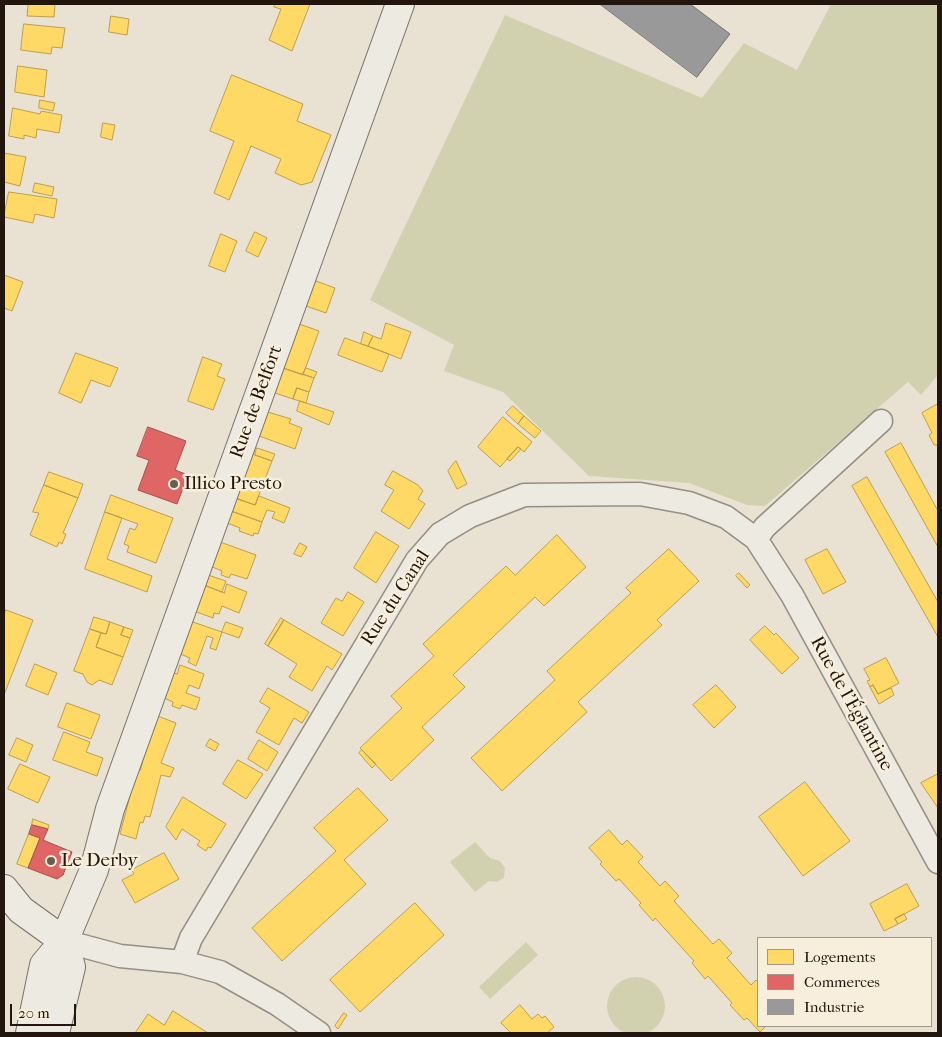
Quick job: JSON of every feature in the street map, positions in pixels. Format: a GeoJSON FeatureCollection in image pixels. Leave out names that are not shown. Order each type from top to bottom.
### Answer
{"type":"FeatureCollection","features":[{"type":"Feature","properties":{"kind":"main road","name":"Rue de Belfort"},"geometry":{"type":"LineString","coordinates":[[30,1033],[44,965],[64,942],[94,870],[110,809],[400,4]]}},
{"type":"Feature","properties":{"kind":"main road"},"geometry":{"type":"LineString","coordinates":[[4,889],[21,910],[64,942],[71,967],[55,1033]]}},
{"type":"Feature","properties":{"kind":"street"},"geometry":{"type":"LineString","coordinates":[[759,543],[765,527],[880,421]]}},
{"type":"Feature","properties":{"kind":"street","name":"Rue du Canal"},"geometry":{"type":"LineString","coordinates":[[182,962],[191,938],[252,839],[338,691],[417,560],[440,534],[470,516],[524,494],[640,494],[689,503],[726,517],[759,543]]}},
{"type":"Feature","properties":{"kind":"street","name":"Rue de l'Églantine"},"geometry":{"type":"LineString","coordinates":[[759,543],[792,595],[938,862]]}},
{"type":"Feature","properties":{"kind":"street"},"geometry":{"type":"LineString","coordinates":[[64,942],[120,956],[182,962],[220,972],[241,982],[319,1033]]}},
{"type":"Feature","properties":{"kind":"green space"},"geometry":{"type":"Polygon","coordinates":[[[831,4],[938,4],[938,375],[921,395],[908,382],[765,506],[747,505],[689,483],[589,476],[503,392],[444,371],[454,345],[370,300],[505,15],[702,98],[744,43],[797,70],[831,4]]]}},
{"type":"Feature","properties":{"kind":"green space"},"geometry":{"type":"Polygon","coordinates":[[[475,842],[490,858],[500,861],[505,868],[504,878],[497,882],[489,881],[475,892],[450,862],[475,842]]]}},
{"type":"Feature","properties":{"kind":"green space"},"geometry":{"type":"Polygon","coordinates":[[[526,942],[538,955],[490,999],[479,987],[526,942]]]}},
{"type":"Feature","properties":{"kind":"green space"},"geometry":{"type":"Polygon","coordinates":[[[630,977],[642,977],[657,985],[665,1000],[665,1012],[657,1027],[642,1035],[630,1035],[615,1027],[607,1012],[607,1000],[615,985],[630,977]]]}},
{"type":"Feature","properties":{"kind":"building: Logements"},"geometry":{"type":"Polygon","coordinates":[[[23,4],[55,4],[54,17],[27,16],[28,5],[23,4]]]}},
{"type":"Feature","properties":{"kind":"building: Logements"},"geometry":{"type":"Polygon","coordinates":[[[276,4],[310,4],[292,51],[269,40],[281,9],[274,7],[276,4]]]}},
{"type":"Feature","properties":{"kind":"building: Logements"},"geometry":{"type":"Polygon","coordinates":[[[111,16],[129,19],[127,35],[109,32],[111,16]]]}},
{"type":"Feature","properties":{"kind":"building: Logements"},"geometry":{"type":"Polygon","coordinates":[[[24,24],[65,28],[62,48],[52,47],[51,54],[21,50],[24,24]]]}},
{"type":"Feature","properties":{"kind":"building: Logements"},"geometry":{"type":"Polygon","coordinates":[[[18,66],[47,70],[44,97],[15,92],[18,66]]]}},
{"type":"Feature","properties":{"kind":"building: Logements"},"geometry":{"type":"Polygon","coordinates":[[[232,75],[303,104],[297,121],[331,135],[312,182],[301,185],[275,173],[281,159],[251,146],[229,200],[214,193],[234,141],[210,131],[232,75]]]}},
{"type":"Feature","properties":{"kind":"building: Logements"},"geometry":{"type":"Polygon","coordinates":[[[40,100],[55,103],[53,111],[39,108],[40,100]]]}},
{"type":"Feature","properties":{"kind":"building: Logements"},"geometry":{"type":"Polygon","coordinates":[[[13,108],[40,114],[41,111],[62,115],[59,133],[37,129],[36,138],[24,135],[24,139],[9,136],[13,108]]]}},
{"type":"Feature","properties":{"kind":"building: Logements"},"geometry":{"type":"Polygon","coordinates":[[[103,123],[115,125],[112,140],[101,137],[103,123]]]}},
{"type":"Feature","properties":{"kind":"building: Logements"},"geometry":{"type":"Polygon","coordinates":[[[4,153],[26,157],[20,186],[4,182],[4,153]]]}},
{"type":"Feature","properties":{"kind":"building: Logements"},"geometry":{"type":"Polygon","coordinates":[[[35,183],[54,187],[52,196],[33,192],[35,183]]]}},
{"type":"Feature","properties":{"kind":"building: Logements"},"geometry":{"type":"Polygon","coordinates":[[[9,192],[57,199],[54,218],[35,214],[33,223],[4,217],[9,192]]]}},
{"type":"Feature","properties":{"kind":"building: Logements"},"geometry":{"type":"Polygon","coordinates":[[[255,232],[267,238],[258,257],[246,251],[255,232]]]}},
{"type":"Feature","properties":{"kind":"building: Logements"},"geometry":{"type":"Polygon","coordinates":[[[221,234],[237,241],[225,272],[209,266],[221,234]]]}},
{"type":"Feature","properties":{"kind":"building: Logements"},"geometry":{"type":"Polygon","coordinates":[[[4,275],[23,282],[12,311],[4,308],[4,275]]]}},
{"type":"Feature","properties":{"kind":"building: Logements"},"geometry":{"type":"Polygon","coordinates":[[[316,281],[335,288],[326,313],[306,306],[316,281]]]}},
{"type":"Feature","properties":{"kind":"building: Logements"},"geometry":{"type":"Polygon","coordinates":[[[386,323],[411,332],[401,359],[368,346],[373,336],[381,339],[386,323]]]}},
{"type":"Feature","properties":{"kind":"building: Logements"},"geometry":{"type":"Polygon","coordinates":[[[299,324],[319,331],[303,375],[283,368],[299,324]]]}},
{"type":"Feature","properties":{"kind":"building: Logements"},"geometry":{"type":"Polygon","coordinates":[[[364,332],[373,336],[368,346],[361,344],[364,332]]]}},
{"type":"Feature","properties":{"kind":"building: Logements"},"geometry":{"type":"Polygon","coordinates":[[[345,338],[389,354],[382,372],[338,355],[345,338]]]}},
{"type":"Feature","properties":{"kind":"building: Logements"},"geometry":{"type":"Polygon","coordinates":[[[76,353],[118,368],[110,387],[91,380],[81,403],[59,393],[76,353]]]}},
{"type":"Feature","properties":{"kind":"building: Logements"},"geometry":{"type":"Polygon","coordinates":[[[203,357],[222,364],[217,376],[225,379],[213,410],[188,401],[203,357]]]}},
{"type":"Feature","properties":{"kind":"building: Logements"},"geometry":{"type":"Polygon","coordinates":[[[283,368],[314,378],[309,392],[297,388],[293,399],[275,393],[283,368]]]}},
{"type":"Feature","properties":{"kind":"building: Logements"},"geometry":{"type":"Polygon","coordinates":[[[306,368],[317,372],[314,378],[303,374],[306,368]]]}},
{"type":"Feature","properties":{"kind":"building: Logements"},"geometry":{"type":"Polygon","coordinates":[[[297,388],[309,392],[306,403],[293,399],[297,388]]]}},
{"type":"Feature","properties":{"kind":"building: Logements"},"geometry":{"type":"Polygon","coordinates":[[[300,401],[334,412],[329,425],[297,411],[300,401]]]}},
{"type":"Feature","properties":{"kind":"building: Logements"},"geometry":{"type":"Polygon","coordinates":[[[938,404],[938,445],[934,445],[929,435],[932,433],[922,413],[938,404]]]}},
{"type":"Feature","properties":{"kind":"building: Logements"},"geometry":{"type":"Polygon","coordinates":[[[513,406],[524,416],[518,424],[506,413],[513,406]]]}},
{"type":"Feature","properties":{"kind":"building: Logements"},"geometry":{"type":"Polygon","coordinates":[[[268,412],[291,419],[289,423],[302,428],[295,449],[259,436],[268,412]]]}},
{"type":"Feature","properties":{"kind":"building: Logements"},"geometry":{"type":"Polygon","coordinates":[[[524,416],[541,431],[535,438],[518,424],[524,416]]]}},
{"type":"Feature","properties":{"kind":"building: Logements"},"geometry":{"type":"Polygon","coordinates":[[[503,417],[532,442],[524,452],[518,447],[500,467],[478,447],[503,417]]]}},
{"type":"Feature","properties":{"kind":"building: Logements"},"geometry":{"type":"Polygon","coordinates":[[[901,443],[938,511],[938,547],[885,452],[901,443]]]}},
{"type":"Feature","properties":{"kind":"building: Logements"},"geometry":{"type":"Polygon","coordinates":[[[518,447],[521,449],[510,461],[507,459],[518,447]]]}},
{"type":"Feature","properties":{"kind":"building: Logements"},"geometry":{"type":"Polygon","coordinates":[[[257,448],[275,454],[272,461],[255,455],[257,448]]]}},
{"type":"Feature","properties":{"kind":"building: Logements"},"geometry":{"type":"Polygon","coordinates":[[[252,454],[272,461],[255,505],[237,499],[252,454]]]}},
{"type":"Feature","properties":{"kind":"building: Logements"},"geometry":{"type":"Polygon","coordinates":[[[456,461],[467,484],[457,489],[448,471],[456,461]]]}},
{"type":"Feature","properties":{"kind":"building: Logements"},"geometry":{"type":"Polygon","coordinates":[[[393,471],[418,485],[423,491],[418,499],[425,504],[409,529],[381,511],[394,490],[385,485],[393,471]]]}},
{"type":"Feature","properties":{"kind":"building: Logements"},"geometry":{"type":"Polygon","coordinates":[[[49,472],[83,484],[78,498],[44,485],[49,472]]]}},
{"type":"Feature","properties":{"kind":"building: Logements"},"geometry":{"type":"Polygon","coordinates":[[[867,477],[938,602],[938,637],[852,486],[867,477]]]}},
{"type":"Feature","properties":{"kind":"building: Logements"},"geometry":{"type":"Polygon","coordinates":[[[44,485],[78,498],[63,533],[66,534],[62,544],[59,542],[57,547],[30,535],[39,513],[33,512],[44,485]]]}},
{"type":"Feature","properties":{"kind":"building: Logements"},"geometry":{"type":"Polygon","coordinates":[[[111,495],[173,518],[156,563],[127,552],[129,546],[124,544],[130,528],[135,530],[138,524],[105,512],[111,495]]]}},
{"type":"Feature","properties":{"kind":"building: Logements"},"geometry":{"type":"Polygon","coordinates":[[[259,496],[290,508],[284,523],[272,518],[275,512],[267,510],[262,522],[231,511],[236,498],[255,505],[259,496]]]}},
{"type":"Feature","properties":{"kind":"building: Logements"},"geometry":{"type":"Polygon","coordinates":[[[231,511],[262,522],[258,534],[254,533],[253,536],[239,531],[240,528],[227,523],[231,511]]]}},
{"type":"Feature","properties":{"kind":"building: Logements"},"geometry":{"type":"Polygon","coordinates":[[[105,512],[122,518],[107,559],[152,576],[147,592],[85,569],[105,512]]]}},
{"type":"Feature","properties":{"kind":"building: Logements"},"geometry":{"type":"Polygon","coordinates":[[[376,532],[399,546],[376,583],[354,568],[376,532]]]}},
{"type":"Feature","properties":{"kind":"building: Logements"},"geometry":{"type":"Polygon","coordinates":[[[557,535],[586,567],[544,606],[535,597],[453,675],[465,687],[422,727],[434,740],[391,781],[360,748],[402,708],[391,696],[434,656],[423,644],[506,566],[515,575],[557,535]]]}},
{"type":"Feature","properties":{"kind":"building: Logements"},"geometry":{"type":"Polygon","coordinates":[[[220,542],[256,555],[247,579],[231,574],[229,578],[221,575],[222,571],[210,566],[220,542]]]}},
{"type":"Feature","properties":{"kind":"building: Logements"},"geometry":{"type":"Polygon","coordinates":[[[300,543],[307,547],[301,557],[294,554],[300,543]]]}},
{"type":"Feature","properties":{"kind":"building: Logements"},"geometry":{"type":"Polygon","coordinates":[[[669,549],[699,581],[657,620],[662,625],[578,702],[587,712],[502,791],[471,758],[555,680],[547,671],[631,593],[626,588],[669,549]]]}},
{"type":"Feature","properties":{"kind":"building: Logements"},"geometry":{"type":"Polygon","coordinates":[[[827,549],[846,582],[823,594],[805,560],[827,549]]]}},
{"type":"Feature","properties":{"kind":"building: Logements"},"geometry":{"type":"Polygon","coordinates":[[[739,573],[750,585],[747,588],[736,576],[739,573]]]}},
{"type":"Feature","properties":{"kind":"building: Logements"},"geometry":{"type":"Polygon","coordinates":[[[208,575],[226,581],[222,592],[204,585],[208,575]]]}},
{"type":"Feature","properties":{"kind":"building: Logements"},"geometry":{"type":"Polygon","coordinates":[[[227,584],[247,592],[239,613],[222,606],[219,614],[214,613],[213,618],[194,611],[204,585],[224,593],[227,584]]]}},
{"type":"Feature","properties":{"kind":"building: Logements"},"geometry":{"type":"Polygon","coordinates":[[[348,592],[364,602],[343,636],[321,623],[336,598],[342,601],[348,592]]]}},
{"type":"Feature","properties":{"kind":"building: Logements"},"geometry":{"type":"Polygon","coordinates":[[[6,610],[33,620],[4,695],[4,615],[6,610]]]}},
{"type":"Feature","properties":{"kind":"building: Logements"},"geometry":{"type":"Polygon","coordinates":[[[94,617],[110,622],[106,634],[90,629],[94,617]]]}},
{"type":"Feature","properties":{"kind":"building: Logements"},"geometry":{"type":"Polygon","coordinates":[[[281,618],[284,620],[268,646],[265,644],[281,618]]]}},
{"type":"Feature","properties":{"kind":"building: Logements"},"geometry":{"type":"Polygon","coordinates":[[[284,620],[342,654],[332,670],[327,666],[312,691],[289,677],[297,664],[268,646],[284,620]]]}},
{"type":"Feature","properties":{"kind":"building: Logements"},"geometry":{"type":"Polygon","coordinates":[[[190,621],[222,632],[216,650],[210,648],[213,638],[207,636],[196,666],[188,662],[190,658],[178,653],[190,621]]]}},
{"type":"Feature","properties":{"kind":"building: Logements"},"geometry":{"type":"Polygon","coordinates":[[[110,622],[124,627],[121,635],[130,638],[123,657],[96,647],[101,633],[106,634],[110,622]]]}},
{"type":"Feature","properties":{"kind":"building: Logements"},"geometry":{"type":"Polygon","coordinates":[[[226,622],[243,628],[239,638],[222,632],[226,622]]]}},
{"type":"Feature","properties":{"kind":"building: Logements"},"geometry":{"type":"Polygon","coordinates":[[[765,626],[774,635],[776,633],[799,658],[782,674],[750,640],[765,626]]]}},
{"type":"Feature","properties":{"kind":"building: Logements"},"geometry":{"type":"Polygon","coordinates":[[[124,627],[133,630],[130,638],[121,635],[124,627]]]}},
{"type":"Feature","properties":{"kind":"building: Logements"},"geometry":{"type":"Polygon","coordinates":[[[90,629],[101,633],[96,647],[123,657],[112,685],[99,680],[92,685],[87,682],[83,674],[74,671],[90,629]]]}},
{"type":"Feature","properties":{"kind":"building: Logements"},"geometry":{"type":"Polygon","coordinates":[[[886,658],[899,683],[878,694],[873,685],[870,687],[867,681],[870,680],[864,669],[886,658]]]}},
{"type":"Feature","properties":{"kind":"building: Logements"},"geometry":{"type":"Polygon","coordinates":[[[35,664],[57,673],[48,695],[26,686],[35,664]]]}},
{"type":"Feature","properties":{"kind":"building: Logements"},"geometry":{"type":"Polygon","coordinates":[[[180,665],[204,674],[199,689],[189,685],[186,693],[200,698],[196,710],[182,705],[180,709],[172,706],[173,702],[162,697],[171,672],[177,674],[180,665]]]}},
{"type":"Feature","properties":{"kind":"building: Logements"},"geometry":{"type":"Polygon","coordinates":[[[716,685],[736,707],[714,728],[693,705],[716,685]]]}},
{"type":"Feature","properties":{"kind":"building: Logements"},"geometry":{"type":"Polygon","coordinates":[[[873,685],[878,694],[891,688],[894,695],[879,704],[870,687],[873,685]]]}},
{"type":"Feature","properties":{"kind":"building: Logements"},"geometry":{"type":"Polygon","coordinates":[[[268,688],[309,712],[302,723],[294,718],[279,745],[256,732],[270,708],[260,702],[268,688]]]}},
{"type":"Feature","properties":{"kind":"building: Logements"},"geometry":{"type":"Polygon","coordinates":[[[67,703],[100,715],[91,739],[58,727],[67,703]]]}},
{"type":"Feature","properties":{"kind":"building: Logements"},"geometry":{"type":"Polygon","coordinates":[[[155,715],[176,723],[161,763],[174,768],[170,777],[161,775],[150,817],[145,816],[143,823],[140,822],[136,839],[120,834],[137,769],[140,770],[155,715]]]}},
{"type":"Feature","properties":{"kind":"building: Logements"},"geometry":{"type":"Polygon","coordinates":[[[64,732],[90,742],[86,752],[103,758],[97,776],[53,760],[64,732]]]}},
{"type":"Feature","properties":{"kind":"building: Logements"},"geometry":{"type":"Polygon","coordinates":[[[17,738],[33,745],[26,762],[9,755],[17,738]]]}},
{"type":"Feature","properties":{"kind":"building: Logements"},"geometry":{"type":"Polygon","coordinates":[[[210,739],[219,744],[215,751],[206,746],[210,739]]]}},
{"type":"Feature","properties":{"kind":"building: Logements"},"geometry":{"type":"Polygon","coordinates":[[[259,740],[278,752],[267,771],[248,759],[259,740]]]}},
{"type":"Feature","properties":{"kind":"building: Logements"},"geometry":{"type":"Polygon","coordinates":[[[362,750],[376,764],[372,768],[359,753],[362,750]]]}},
{"type":"Feature","properties":{"kind":"building: Logements"},"geometry":{"type":"Polygon","coordinates":[[[238,760],[263,774],[246,799],[223,784],[238,760]]]}},
{"type":"Feature","properties":{"kind":"building: Logements"},"geometry":{"type":"Polygon","coordinates":[[[20,764],[50,777],[38,803],[8,789],[20,764]]]}},
{"type":"Feature","properties":{"kind":"building: Logements"},"geometry":{"type":"Polygon","coordinates":[[[938,774],[938,808],[921,783],[938,774]]]}},
{"type":"Feature","properties":{"kind":"building: Logements"},"geometry":{"type":"Polygon","coordinates":[[[805,782],[850,841],[803,876],[759,817],[805,782]]]}},
{"type":"Feature","properties":{"kind":"building: Logements"},"geometry":{"type":"Polygon","coordinates":[[[358,788],[388,820],[344,860],[366,884],[282,961],[252,928],[336,851],[314,828],[358,788]]]}},
{"type":"Feature","properties":{"kind":"building: Logements"},"geometry":{"type":"Polygon","coordinates":[[[183,797],[226,824],[211,848],[208,847],[206,851],[197,845],[200,841],[182,829],[176,840],[166,827],[183,797]]]}},
{"type":"Feature","properties":{"kind":"building: Logements"},"geometry":{"type":"Polygon","coordinates":[[[33,819],[49,825],[48,829],[32,825],[33,819]]]}},
{"type":"Feature","properties":{"kind":"building: Logements"},"geometry":{"type":"Polygon","coordinates":[[[609,830],[622,845],[627,840],[643,857],[638,862],[660,886],[665,881],[679,896],[674,901],[713,944],[719,939],[732,953],[727,958],[751,985],[757,981],[757,1027],[765,1027],[760,1032],[747,1018],[744,1020],[730,1005],[732,1003],[708,976],[705,979],[692,963],[694,961],[655,918],[653,921],[639,905],[641,903],[619,879],[616,881],[600,864],[602,862],[589,848],[609,830]]]}},
{"type":"Feature","properties":{"kind":"building: Logements"},"geometry":{"type":"Polygon","coordinates":[[[29,834],[40,838],[28,868],[17,864],[29,834]]]}},
{"type":"Feature","properties":{"kind":"building: Logements"},"geometry":{"type":"Polygon","coordinates":[[[164,853],[179,879],[135,903],[122,880],[134,874],[132,870],[164,853]]]}},
{"type":"Feature","properties":{"kind":"building: Logements"},"geometry":{"type":"Polygon","coordinates":[[[907,884],[919,906],[895,919],[898,924],[884,931],[870,904],[907,884]]]}},
{"type":"Feature","properties":{"kind":"building: Logements"},"geometry":{"type":"Polygon","coordinates":[[[415,903],[444,935],[360,1012],[330,980],[415,903]]]}},
{"type":"Feature","properties":{"kind":"building: Logements"},"geometry":{"type":"Polygon","coordinates":[[[904,914],[907,919],[898,924],[895,919],[904,914]]]}},
{"type":"Feature","properties":{"kind":"building: Logements"},"geometry":{"type":"Polygon","coordinates":[[[520,1005],[532,1019],[538,1014],[542,1018],[545,1016],[554,1027],[547,1033],[511,1033],[501,1023],[520,1005]]]}},
{"type":"Feature","properties":{"kind":"building: Logements"},"geometry":{"type":"Polygon","coordinates":[[[173,1011],[208,1033],[135,1033],[148,1014],[164,1025],[173,1011]]]}},
{"type":"Feature","properties":{"kind":"building: Logements"},"geometry":{"type":"Polygon","coordinates":[[[344,1013],[347,1015],[338,1029],[335,1026],[344,1013]]]}},
{"type":"Feature","properties":{"kind":"building: Commerces"},"geometry":{"type":"Polygon","coordinates":[[[148,427],[186,441],[175,470],[188,475],[177,504],[138,490],[149,460],[137,456],[148,427]]]}},
{"type":"Feature","properties":{"kind":"building: Commerces"},"geometry":{"type":"Polygon","coordinates":[[[32,825],[48,829],[43,840],[72,852],[63,875],[57,879],[28,868],[40,838],[29,834],[32,825]]]}},
{"type":"Feature","properties":{"kind":"building: Industrie"},"geometry":{"type":"Polygon","coordinates":[[[600,4],[690,4],[730,34],[697,77],[600,4]]]}},
{"type":"Feature","properties":{"kind":"place","name":"Illico Presto"},"geometry":{"type":"Point","coordinates":[174,484]}},
{"type":"Feature","properties":{"kind":"place","name":"Le Derby"},"geometry":{"type":"Point","coordinates":[51,861]}}]}
